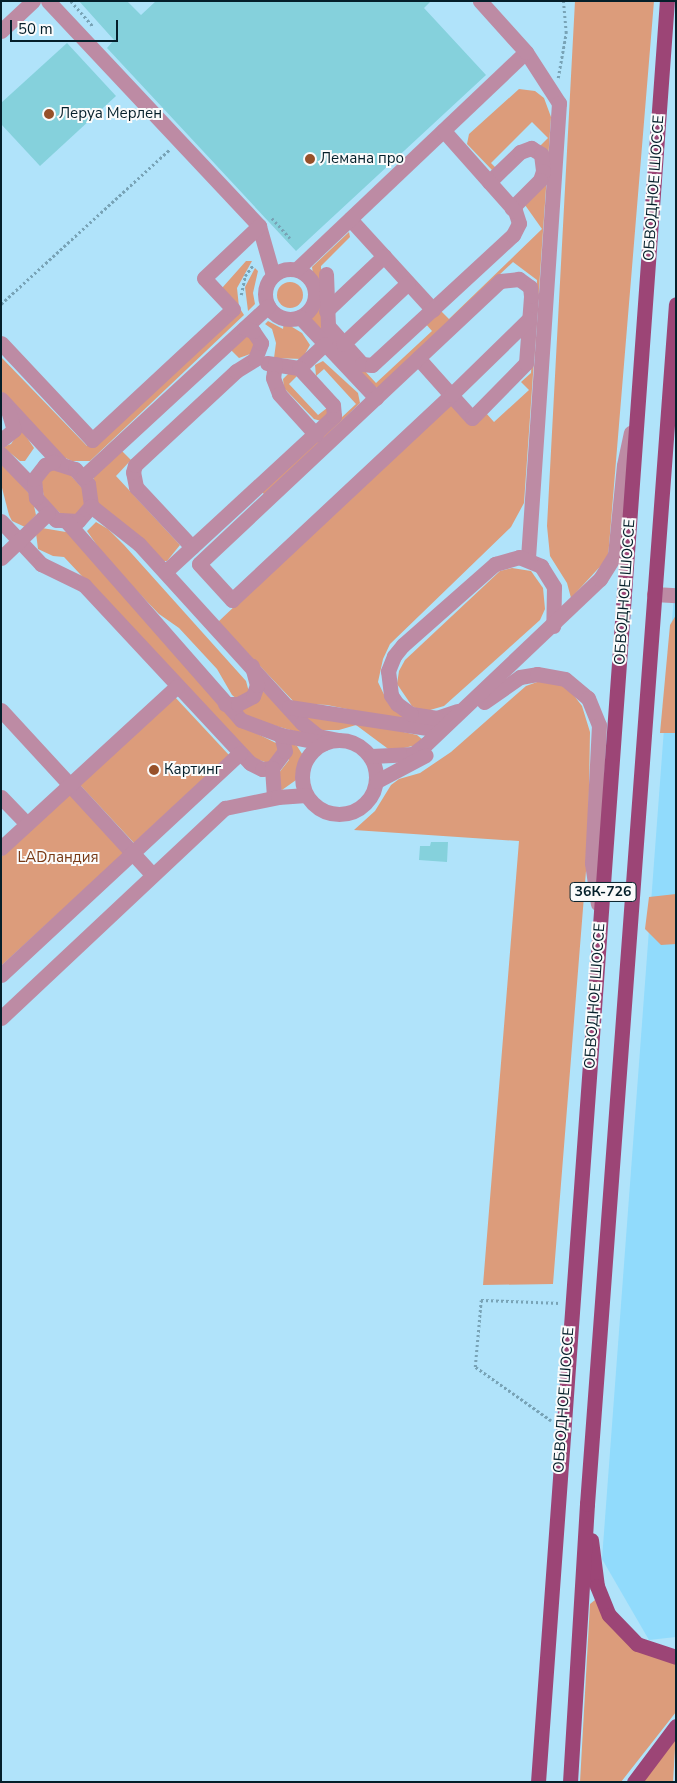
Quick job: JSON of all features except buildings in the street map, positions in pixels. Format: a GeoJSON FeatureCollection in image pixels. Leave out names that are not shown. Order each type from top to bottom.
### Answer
{"type":"FeatureCollection","features":[{"type":"Feature","properties":{"kind":"main road","name":"ОБВОДНОЕ ШОССЕ"},"geometry":{"type":"LineString","coordinates":[[538,1782],[561,1429],[639,400],[667,1]]}},
{"type":"Feature","properties":{"kind":"main road","name":"ОБВОДНОЕ ШОССЕ"},"geometry":{"type":"LineString","coordinates":[[570,1782],[587,1504],[654,594],[670,442],[676,304]]}},
{"type":"Feature","properties":{"kind":"main road"},"geometry":{"type":"LineString","coordinates":[[587,1504],[597,1586],[609,1615],[637,1644],[676,1657]]}},
{"type":"Feature","properties":{"kind":"main road"},"geometry":{"type":"LineString","coordinates":[[634,1782],[676,1726]]}},
{"type":"Feature","properties":{"kind":"lane"},"geometry":{"type":"LineString","coordinates":[[1,31],[33,1]]}},
{"type":"Feature","properties":{"kind":"lane"},"geometry":{"type":"LineString","coordinates":[[48,1],[260,226],[273,275]]}},
{"type":"Feature","properties":{"kind":"lane"},"geometry":{"type":"LineString","coordinates":[[480,1],[526,52],[559,103],[528,559]]}},
{"type":"Feature","properties":{"kind":"lane"},"geometry":{"type":"LineString","coordinates":[[297,269],[526,52]]}},
{"type":"Feature","properties":{"kind":"lane"},"geometry":{"type":"LineString","coordinates":[[326,274],[328,326],[362,364],[372,365],[517,229],[519,217],[442,130]]}},
{"type":"Feature","properties":{"kind":"lane"},"geometry":{"type":"LineString","coordinates":[[489,182],[520,152],[531,148],[541,154],[543,172],[540,180],[512,208]]}},
{"type":"Feature","properties":{"kind":"lane"},"geometry":{"type":"LineString","coordinates":[[350,219],[432,310]]}},
{"type":"Feature","properties":{"kind":"lane"},"geometry":{"type":"LineString","coordinates":[[1,343],[92,440],[237,305],[204,278],[260,226]]}},
{"type":"Feature","properties":{"kind":"lane"},"geometry":{"type":"LineString","coordinates":[[326,311],[384,256]]}},
{"type":"Feature","properties":{"kind":"lane"},"geometry":{"type":"LineString","coordinates":[[297,269],[311,279],[316,294],[311,310],[300,317],[280,318],[268,306],[265,290],[273,275],[280,270],[297,269]]}},
{"type":"Feature","properties":{"kind":"lane"},"geometry":{"type":"LineString","coordinates":[[418,358],[451,395],[472,418],[520,373],[526,363],[529,319],[530,287],[519,279],[500,281],[418,358],[376,398],[199,564],[232,600],[451,395],[529,319]]}},
{"type":"Feature","properties":{"kind":"lane"},"geometry":{"type":"LineString","coordinates":[[343,344],[408,283]]}},
{"type":"Feature","properties":{"kind":"lane"},"geometry":{"type":"LineString","coordinates":[[83,477],[268,306]]}},
{"type":"Feature","properties":{"kind":"lane"},"geometry":{"type":"LineString","coordinates":[[300,317],[376,398]]}},
{"type":"Feature","properties":{"kind":"lane"},"geometry":{"type":"LineString","coordinates":[[192,547],[136,488],[133,472],[135,465],[236,370],[252,361],[260,351],[261,343],[253,331],[244,328]]}},
{"type":"Feature","properties":{"kind":"lane"},"geometry":{"type":"LineString","coordinates":[[299,368],[325,344]]}},
{"type":"Feature","properties":{"kind":"lane"},"geometry":{"type":"LineString","coordinates":[[165,572],[316,435],[330,421],[335,410],[299,368],[252,361]]}},
{"type":"Feature","properties":{"kind":"lane"},"geometry":{"type":"LineString","coordinates":[[275,364],[274,386],[316,435]]}},
{"type":"Feature","properties":{"kind":"lane"},"geometry":{"type":"LineString","coordinates":[[371,756],[413,754],[553,626],[600,579],[614,555],[624,465],[639,400]]}},
{"type":"Feature","properties":{"kind":"lane"},"geometry":{"type":"LineString","coordinates":[[3,402],[60,463],[75,469],[83,477],[92,494],[91,506],[78,521],[56,520],[48,514],[36,498],[33,487],[34,479],[45,465],[60,463]]}},
{"type":"Feature","properties":{"kind":"lane"},"geometry":{"type":"LineString","coordinates":[[1,440],[14,430],[14,423],[3,402]]}},
{"type":"Feature","properties":{"kind":"lane"},"geometry":{"type":"LineString","coordinates":[[1,454],[33,487]]}},
{"type":"Feature","properties":{"kind":"lane"},"geometry":{"type":"LineString","coordinates":[[91,506],[139,544],[251,664],[302,723],[318,736],[332,741]]}},
{"type":"Feature","properties":{"kind":"lane"},"geometry":{"type":"LineString","coordinates":[[1,558],[48,514]]}},
{"type":"Feature","properties":{"kind":"lane"},"geometry":{"type":"LineString","coordinates":[[1,521],[41,564],[84,585],[240,753],[256,767],[272,768]]}},
{"type":"Feature","properties":{"kind":"lane"},"geometry":{"type":"LineString","coordinates":[[67,522],[241,720],[281,735],[332,741],[362,747],[371,756],[377,780],[367,802],[347,814],[323,811],[306,794],[302,784],[305,762],[311,753],[332,741]]}},
{"type":"Feature","properties":{"kind":"lane"},"geometry":{"type":"LineString","coordinates":[[467,705],[437,718],[411,714],[397,704],[391,695],[388,671],[394,656],[403,645],[495,564],[506,559],[528,559],[541,566],[554,588],[553,626]]}},
{"type":"Feature","properties":{"kind":"lane"},"geometry":{"type":"LineString","coordinates":[[654,594],[676,595]]}},
{"type":"Feature","properties":{"kind":"lane"},"geometry":{"type":"LineString","coordinates":[[225,704],[238,704],[253,696],[257,685],[251,664]]}},
{"type":"Feature","properties":{"kind":"lane"},"geometry":{"type":"LineString","coordinates":[[377,780],[426,756],[496,692],[520,677],[552,675],[565,679],[588,698],[599,724],[592,863],[600,919]]}},
{"type":"Feature","properties":{"kind":"lane"},"geometry":{"type":"LineString","coordinates":[[1,848],[177,686]]}},
{"type":"Feature","properties":{"kind":"lane"},"geometry":{"type":"LineString","coordinates":[[289,707],[441,730]]}},
{"type":"Feature","properties":{"kind":"lane"},"geometry":{"type":"LineString","coordinates":[[1,710],[133,851],[152,874]]}},
{"type":"Feature","properties":{"kind":"lane"},"geometry":{"type":"LineString","coordinates":[[274,797],[272,768],[285,751],[281,735]]}},
{"type":"Feature","properties":{"kind":"lane"},"geometry":{"type":"LineString","coordinates":[[1,975],[240,753]]}},
{"type":"Feature","properties":{"kind":"lane"},"geometry":{"type":"LineString","coordinates":[[1,1018],[152,874],[225,808],[274,797],[306,794]]}},
{"type":"Feature","properties":{"kind":"lane"},"geometry":{"type":"LineString","coordinates":[[1,797],[27,824]]}},
{"type":"Feature","properties":{"kind":"path"},"geometry":{"type":"LineString","coordinates":[[549,89],[561,75],[566,33],[563,1]]}},
{"type":"Feature","properties":{"kind":"path"},"geometry":{"type":"LineString","coordinates":[[1,304],[179,141]]}},
{"type":"Feature","properties":{"kind":"path"},"geometry":{"type":"LineString","coordinates":[[237,305],[242,284],[253,264]]}},
{"type":"Feature","properties":{"kind":"path"},"geometry":{"type":"LineString","coordinates":[[561,1429],[475,1367],[481,1300],[571,1304]]}},
{"type":"Feature","properties":{"kind":"shaded area"},"geometry":{"type":"Polygon","coordinates":[[[676,568],[676,1637],[649,1640],[602,1559],[676,568]]]}},
{"type":"Feature","properties":{"kind":"green space"},"geometry":{"type":"Polygon","coordinates":[[[575,1],[654,1],[608,558],[571,598],[567,583],[550,556],[547,526],[575,1]]]}},
{"type":"Feature","properties":{"kind":"green space"},"geometry":{"type":"Polygon","coordinates":[[[519,89],[535,91],[544,98],[551,117],[524,503],[511,527],[390,644],[383,659],[378,682],[388,703],[432,726],[327,705],[295,703],[218,622],[451,402],[486,413],[494,422],[529,390],[521,382],[531,373],[537,280],[513,262],[380,387],[375,388],[308,319],[317,300],[312,267],[349,232],[350,237],[321,266],[322,325],[376,383],[432,331],[425,323],[440,310],[449,319],[542,229],[525,205],[546,179],[540,146],[548,138],[532,122],[491,163],[496,168],[492,170],[467,144],[469,134],[519,89]]]}},
{"type":"Feature","properties":{"kind":"green space"},"geometry":{"type":"Polygon","coordinates":[[[246,261],[252,261],[237,288],[239,307],[244,315],[90,461],[72,461],[61,456],[1,391],[1,357],[87,446],[235,309],[222,288],[246,261]]]}},
{"type":"Feature","properties":{"kind":"green space"},"geometry":{"type":"Polygon","coordinates":[[[255,268],[258,271],[253,293],[255,304],[248,311],[245,287],[255,268]]]}},
{"type":"Feature","properties":{"kind":"green space"},"geometry":{"type":"Polygon","coordinates":[[[290,282],[300,285],[303,295],[300,305],[290,308],[280,305],[277,295],[280,285],[290,282]]]}},
{"type":"Feature","properties":{"kind":"green space"},"geometry":{"type":"Polygon","coordinates":[[[268,321],[283,329],[284,322],[302,333],[310,345],[302,359],[274,358],[276,343],[272,329],[265,324],[268,321]]]}},
{"type":"Feature","properties":{"kind":"green space"},"geometry":{"type":"Polygon","coordinates":[[[249,335],[257,343],[253,353],[239,358],[229,348],[121,450],[131,460],[116,476],[180,545],[167,561],[160,561],[140,540],[101,512],[96,500],[93,473],[241,336],[249,335]]]}},
{"type":"Feature","properties":{"kind":"green space"},"geometry":{"type":"Polygon","coordinates":[[[323,361],[358,393],[360,403],[265,495],[262,492],[356,404],[324,369],[316,376],[315,365],[323,361]]]}},
{"type":"Feature","properties":{"kind":"green space"},"geometry":{"type":"Polygon","coordinates":[[[290,372],[297,376],[289,384],[318,415],[327,408],[331,412],[321,421],[314,419],[284,388],[283,379],[290,372]]]}},
{"type":"Feature","properties":{"kind":"green space"},"geometry":{"type":"Polygon","coordinates":[[[21,429],[34,448],[25,461],[20,461],[3,447],[11,444],[21,429]]]}},
{"type":"Feature","properties":{"kind":"green space"},"geometry":{"type":"Polygon","coordinates":[[[1,461],[32,497],[36,515],[25,527],[12,521],[9,515],[1,484],[1,461]]]}},
{"type":"Feature","properties":{"kind":"green space"},"geometry":{"type":"Polygon","coordinates":[[[52,469],[67,471],[83,489],[86,498],[81,513],[64,517],[44,498],[41,479],[52,469]]]}},
{"type":"Feature","properties":{"kind":"green space"},"geometry":{"type":"Polygon","coordinates":[[[96,522],[108,529],[124,545],[246,681],[249,692],[237,699],[232,695],[217,669],[179,628],[159,614],[108,561],[87,531],[96,522]]]}},
{"type":"Feature","properties":{"kind":"green space"},"geometry":{"type":"Polygon","coordinates":[[[42,528],[72,533],[239,725],[278,744],[280,750],[271,764],[253,758],[64,557],[53,556],[38,549],[36,533],[42,528]]]}},
{"type":"Feature","properties":{"kind":"green space"},"geometry":{"type":"Polygon","coordinates":[[[512,568],[531,571],[543,588],[545,609],[540,620],[444,706],[423,712],[412,706],[397,684],[399,671],[405,660],[500,571],[512,568]]]}},
{"type":"Feature","properties":{"kind":"green space"},"geometry":{"type":"Polygon","coordinates":[[[676,615],[676,733],[660,733],[670,625],[676,615]]]}},
{"type":"Feature","properties":{"kind":"green space"},"geometry":{"type":"Polygon","coordinates":[[[540,681],[563,685],[572,693],[582,706],[590,732],[588,846],[553,1284],[483,1285],[519,841],[354,830],[375,811],[391,785],[399,779],[420,773],[451,752],[526,686],[540,681]]]}},
{"type":"Feature","properties":{"kind":"green space"},"geometry":{"type":"Polygon","coordinates":[[[262,690],[305,734],[250,719],[241,710],[256,702],[262,690]]]}},
{"type":"Feature","properties":{"kind":"green space","name":"Картинг"},"geometry":{"type":"Polygon","coordinates":[[[174,696],[229,755],[134,843],[80,785],[174,696]]]}},
{"type":"Feature","properties":{"kind":"green space"},"geometry":{"type":"Polygon","coordinates":[[[309,711],[417,735],[423,740],[421,744],[391,751],[356,725],[339,730],[320,730],[305,718],[309,711]]]}},
{"type":"Feature","properties":{"kind":"green space"},"geometry":{"type":"Polygon","coordinates":[[[289,742],[297,746],[304,757],[296,780],[282,790],[278,787],[278,774],[289,760],[289,742]]]}},
{"type":"Feature","properties":{"kind":"green space","name":"LADландия"},"geometry":{"type":"Polygon","coordinates":[[[70,793],[125,852],[1,966],[1,857],[70,793]]]}},
{"type":"Feature","properties":{"kind":"green space"},"geometry":{"type":"Polygon","coordinates":[[[676,894],[676,944],[661,945],[645,929],[649,897],[676,894]]]}},
{"type":"Feature","properties":{"kind":"green space"},"geometry":{"type":"Polygon","coordinates":[[[595,1600],[609,1623],[676,1661],[676,1712],[621,1782],[580,1782],[590,1604],[595,1600]]]}},
{"type":"Feature","properties":{"kind":"green space"},"geometry":{"type":"Polygon","coordinates":[[[676,1733],[673,1782],[639,1782],[676,1733]]]}},
{"type":"Feature","properties":{"kind":"place","name":"Леруа Мерлен"},"geometry":{"type":"Point","coordinates":[49,114]}},
{"type":"Feature","properties":{"kind":"place","name":"Лемана про"},"geometry":{"type":"Point","coordinates":[310,159]}},
{"type":"Feature","properties":{"kind":"place","name":"Картинг"},"geometry":{"type":"Point","coordinates":[154,770]}}]}
